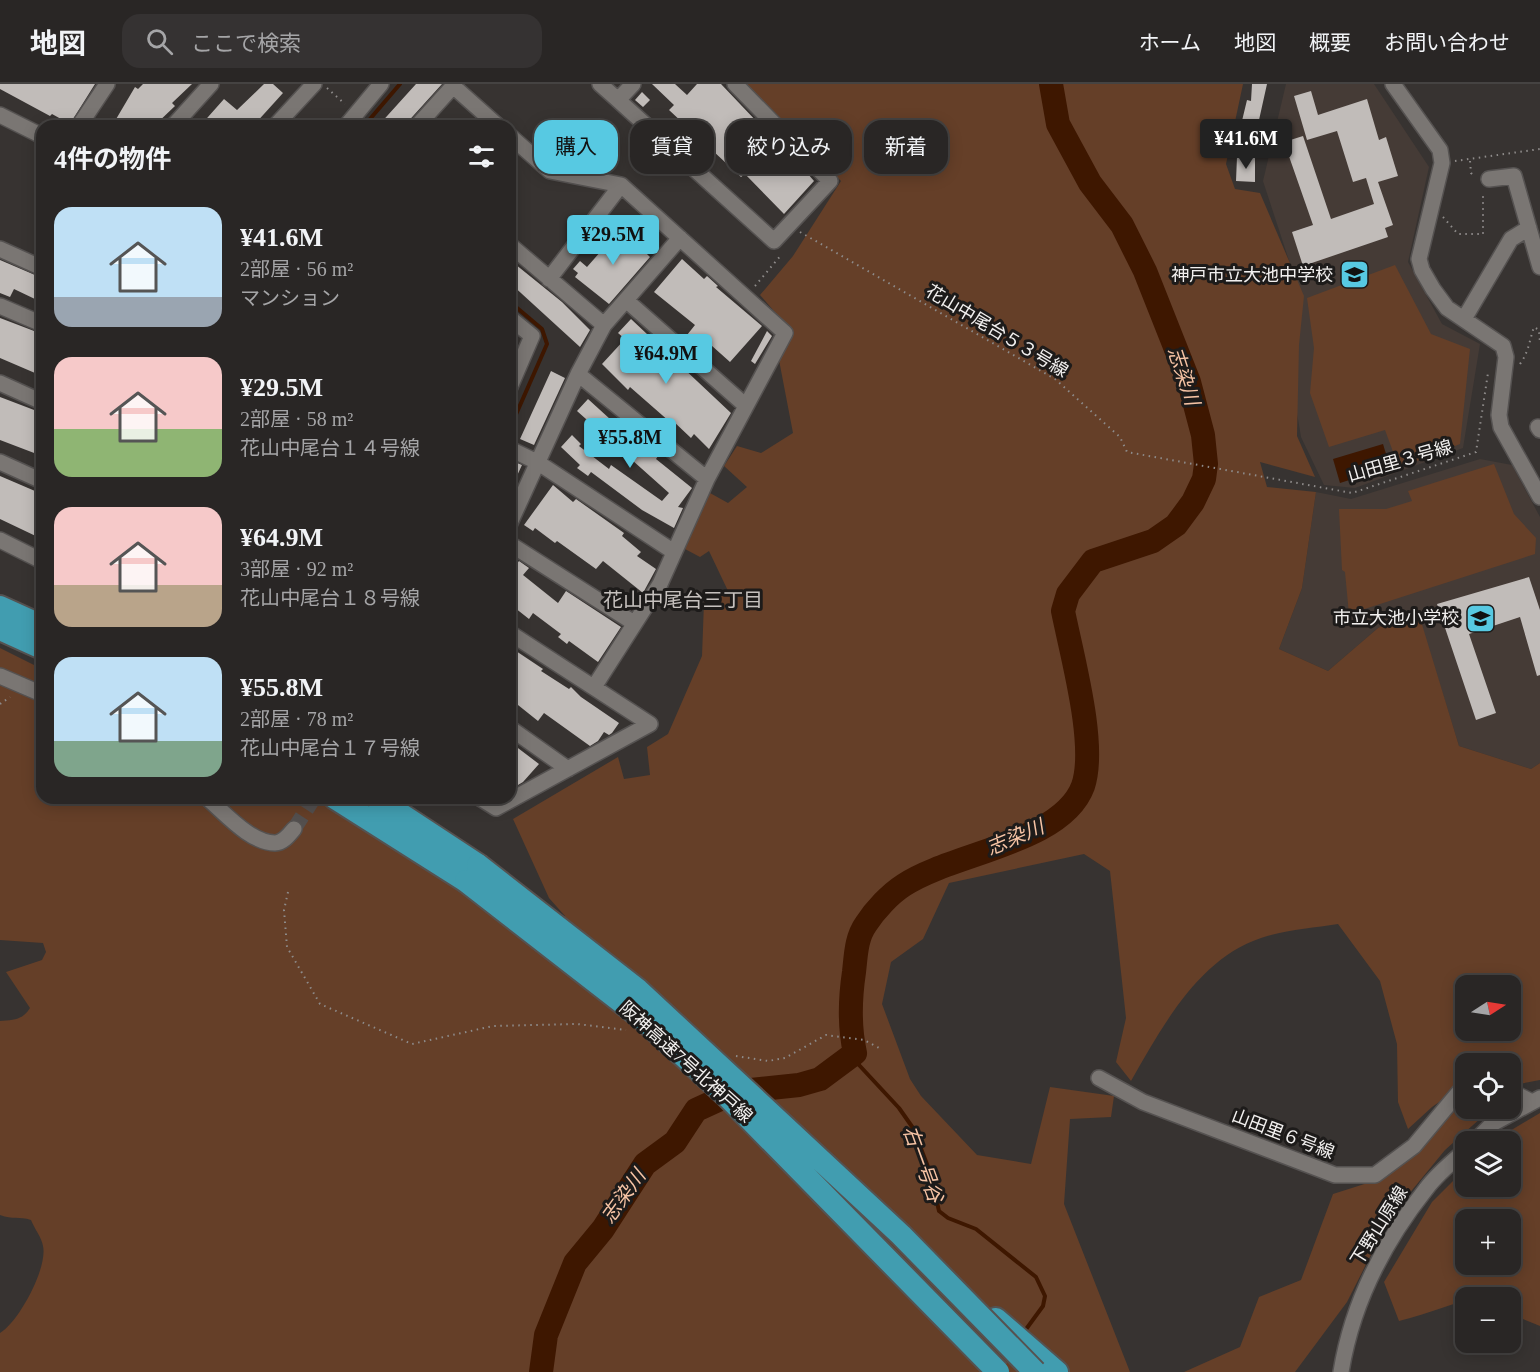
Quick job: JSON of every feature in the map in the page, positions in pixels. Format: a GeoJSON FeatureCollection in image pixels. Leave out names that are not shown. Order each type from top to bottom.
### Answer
{"type":"FeatureCollection","features":[{"type":"Feature","properties":{"kind":"highway"},"geometry":{"type":"LineString","coordinates":[[0,607],[36,623]]}},
{"type":"Feature","properties":{"kind":"highway"},"geometry":{"type":"LineString","coordinates":[[0,629],[36,645]]}},
{"type":"Feature","properties":{"kind":"highway","name":"阪神高速7号北神戸線"},"geometry":{"type":"LineString","coordinates":[[346,804],[472,873],[638,990],[901,1235],[957,1295],[1035,1372]]}},
{"type":"Feature","properties":{"kind":"highway","name":"阪神高速7号北神戸線"},"geometry":{"type":"LineString","coordinates":[[384,804],[472,873],[651,1026],[735,1104],[998,1372]]}},
{"type":"Feature","properties":{"kind":"highway"},"geometry":{"type":"LineString","coordinates":[[957,1295],[983,1308],[1057,1372]]}},
{"type":"Feature","properties":{"kind":"highway"},"geometry":{"type":"LineString","coordinates":[[949,1321],[970,1357],[983,1372]]}},
{"type":"Feature","properties":{"kind":"street"},"geometry":{"type":"LineString","coordinates":[[83,120],[107,84]]}},
{"type":"Feature","properties":{"kind":"street"},"geometry":{"type":"LineString","coordinates":[[178,120],[211,84]]}},
{"type":"Feature","properties":{"kind":"street"},"geometry":{"type":"LineString","coordinates":[[281,120],[314,84]]}},
{"type":"Feature","properties":{"kind":"street"},"geometry":{"type":"LineString","coordinates":[[351,120],[381,84]]}},
{"type":"Feature","properties":{"kind":"street"},"geometry":{"type":"LineString","coordinates":[[600,84],[774,241],[795,228],[831,181],[735,84]]}},
{"type":"Feature","properties":{"kind":"street"},"geometry":{"type":"LineString","coordinates":[[618,100],[633,84]]}},
{"type":"Feature","properties":{"kind":"street"},"geometry":{"type":"LineString","coordinates":[[1394,84],[1440,150],[1442,163],[1419,259],[1433,289],[1447,308],[1503,346],[1506,357],[1499,415],[1501,427],[1540,497]]}},
{"type":"Feature","properties":{"kind":"street"},"geometry":{"type":"LineString","coordinates":[[422,120],[454,85],[492,120]]}},
{"type":"Feature","properties":{"kind":"street"},"geometry":{"type":"LineString","coordinates":[[0,115],[36,133]]}},
{"type":"Feature","properties":{"kind":"street"},"geometry":{"type":"LineString","coordinates":[[516,141],[550,171],[621,185],[785,333],[706,479],[660,584],[594,687]]}},
{"type":"Feature","properties":{"kind":"street"},"geometry":{"type":"LineString","coordinates":[[1486,182],[1514,176],[1540,267]]}},
{"type":"Feature","properties":{"kind":"street"},"geometry":{"type":"LineString","coordinates":[[549,279],[621,185]]}},
{"type":"Feature","properties":{"kind":"street"},"geometry":{"type":"LineString","coordinates":[[1464,319],[1511,239],[1529,228]]}},
{"type":"Feature","properties":{"kind":"street"},"geometry":{"type":"LineString","coordinates":[[516,509],[578,374],[604,325],[680,238]]}},
{"type":"Feature","properties":{"kind":"street"},"geometry":{"type":"LineString","coordinates":[[0,249],[36,265]]}},
{"type":"Feature","properties":{"kind":"street"},"geometry":{"type":"LineString","coordinates":[[516,250],[604,325]]}},
{"type":"Feature","properties":{"kind":"street"},"geometry":{"type":"LineString","coordinates":[[627,301],[746,406]]}},
{"type":"Feature","properties":{"kind":"street"},"geometry":{"type":"LineString","coordinates":[[0,306],[36,321]]}},
{"type":"Feature","properties":{"kind":"street"},"geometry":{"type":"LineString","coordinates":[[516,323],[532,336],[516,369]]}},
{"type":"Feature","properties":{"kind":"street"},"geometry":{"type":"LineString","coordinates":[[578,374],[706,479]]}},
{"type":"Feature","properties":{"kind":"street"},"geometry":{"type":"LineString","coordinates":[[0,383],[36,399]]}},
{"type":"Feature","properties":{"kind":"street"},"geometry":{"type":"LineString","coordinates":[[516,452],[537,462],[674,552]]}},
{"type":"Feature","properties":{"kind":"street"},"geometry":{"type":"LineString","coordinates":[[0,462],[36,478]]}},
{"type":"Feature","properties":{"kind":"street"},"geometry":{"type":"LineString","coordinates":[[0,540],[36,558]]}},
{"type":"Feature","properties":{"kind":"street"},"geometry":{"type":"LineString","coordinates":[[516,548],[634,623]]}},
{"type":"Feature","properties":{"kind":"street"},"geometry":{"type":"LineString","coordinates":[[516,637],[650,724],[516,797]]}},
{"type":"Feature","properties":{"kind":"street"},"geometry":{"type":"LineString","coordinates":[[0,676],[36,691]]}},
{"type":"Feature","properties":{"kind":"street"},"geometry":{"type":"LineString","coordinates":[[516,732],[568,769]]}},
{"type":"Feature","properties":{"kind":"street"},"geometry":{"type":"LineString","coordinates":[[214,804],[251,834],[267,842],[277,843],[285,840],[294,829]]}},
{"type":"Feature","properties":{"kind":"street"},"geometry":{"type":"LineString","coordinates":[[490,804],[496,808],[503,804]]}},
{"type":"Feature","properties":{"kind":"street","name":"山田里６号線"},"geometry":{"type":"LineString","coordinates":[[1099,1078],[1143,1102],[1335,1175],[1375,1174],[1414,1146],[1455,1097]]}},
{"type":"Feature","properties":{"kind":"street"},"geometry":{"type":"LineString","coordinates":[[1521,1095],[1536,1100]]}},
{"type":"Feature","properties":{"kind":"street"},"geometry":{"type":"LineString","coordinates":[[1485,1131],[1492,1124],[1536,1100]]}},
{"type":"Feature","properties":{"kind":"street","name":"下野山原線"},"geometry":{"type":"LineString","coordinates":[[1341,1372],[1347,1337],[1375,1264],[1426,1188],[1455,1160]]}},
{"type":"Feature","properties":{"kind":"path"},"geometry":{"type":"LineString","coordinates":[[323,84],[351,120]]}},
{"type":"Feature","properties":{"kind":"path"},"geometry":{"type":"LineString","coordinates":[[1460,160],[1540,149]]}},
{"type":"Feature","properties":{"kind":"path"},"geometry":{"type":"LineString","coordinates":[[1470,159],[1471,173]]}},
{"type":"Feature","properties":{"kind":"path"},"geometry":{"type":"LineString","coordinates":[[1450,224],[1458,234],[1483,234],[1486,182]]}},
{"type":"Feature","properties":{"kind":"path"},"geometry":{"type":"LineString","coordinates":[[793,240],[795,228]]}},
{"type":"Feature","properties":{"kind":"path","name":"花山中尾台５３号線"},"geometry":{"type":"LineString","coordinates":[[795,228],[1055,379],[1120,437],[1127,452],[1322,488]]}},
{"type":"Feature","properties":{"kind":"path"},"geometry":{"type":"LineString","coordinates":[[745,298],[786,248]]}},
{"type":"Feature","properties":{"kind":"path"},"geometry":{"type":"LineString","coordinates":[[1519,366],[1531,349],[1530,339],[1534,327],[1539,330],[1540,343]]}},
{"type":"Feature","properties":{"kind":"path","name":"山田里３号線"},"geometry":{"type":"LineString","coordinates":[[1322,488],[1352,493],[1476,452],[1488,372]]}},
{"type":"Feature","properties":{"kind":"path"},"geometry":{"type":"LineString","coordinates":[[288,892],[284,910],[287,947],[320,1004],[412,1044],[493,1026],[577,1024],[635,1031]]}},
{"type":"Feature","properties":{"kind":"path"},"geometry":{"type":"LineString","coordinates":[[736,1056],[768,1061],[785,1058],[826,1035],[864,1040],[881,1049]]}},
{"type":"Feature","properties":{"kind":"shaded area"},"geometry":{"type":"Polygon","coordinates":[[[744,84],[1243,84],[1226,164],[1235,189],[1260,193],[1304,296],[1299,345],[1297,436],[1315,477],[1260,462],[1267,487],[1316,492],[1302,588],[1279,649],[1328,671],[1378,628],[1417,608],[1459,746],[1531,769],[1540,763],[1540,1080],[1521,1084],[1521,1053],[1455,1053],[1455,1091],[1432,1107],[1408,1129],[1398,1102],[1397,1044],[1380,981],[1338,924],[1270,935],[1239,948],[1218,962],[1184,997],[1131,1081],[1116,1062],[1126,1018],[1110,871],[1084,854],[949,883],[923,939],[891,962],[882,1004],[910,1079],[921,1096],[977,1155],[1031,1164],[1050,1087],[1114,1096],[1111,1117],[1070,1119],[1064,1204],[1130,1372],[0,1372],[0,1333],[23,1307],[36,1281],[43,1256],[42,1243],[31,1220],[0,1215],[0,1021],[21,1017],[30,1008],[6,972],[42,960],[46,952],[43,943],[0,940],[0,648],[36,666],[36,804],[322,804],[410,846],[539,945],[565,916],[549,898],[513,819],[618,757],[624,779],[650,775],[647,747],[668,734],[702,656],[704,602],[729,593],[709,551],[700,557],[685,549],[710,493],[728,503],[747,487],[724,466],[737,446],[761,453],[793,433],[779,360],[793,333],[760,295],[793,256],[841,181],[834,174],[852,174],[852,120],[780,120],[744,84]]]}},
{"type":"Feature","properties":{"kind":"shaded area","name":"神戸市立大池中学校"},"geometry":{"type":"Polygon","coordinates":[[[1286,84],[1374,84],[1429,167],[1408,262],[1442,324],[1480,344],[1463,448],[1355,488],[1324,485],[1301,437],[1291,377],[1298,288],[1263,181],[1286,84]]]}},
{"type":"Feature","properties":{"kind":"shaded area"},"geometry":{"type":"Polygon","coordinates":[[[1395,265],[1431,334],[1470,349],[1460,444],[1399,468],[1385,430],[1329,447],[1310,393],[1314,348],[1307,298],[1395,265]]]}},
{"type":"Feature","properties":{"kind":"shaded area"},"geometry":{"type":"Polygon","coordinates":[[[1383,444],[1390,467],[1340,483],[1333,459],[1383,444]]]}},
{"type":"Feature","properties":{"kind":"shaded area","name":"市立大池小学校"},"geometry":{"type":"Polygon","coordinates":[[[1480,459],[1512,465],[1540,517],[1540,763],[1531,769],[1459,746],[1416,608],[1378,628],[1328,671],[1279,649],[1302,588],[1316,492],[1351,499],[1480,459]]]}},
{"type":"Feature","properties":{"kind":"shaded area"},"geometry":{"type":"Polygon","coordinates":[[[1494,464],[1514,514],[1536,538],[1535,554],[1349,614],[1345,572],[1342,570],[1339,509],[1386,509],[1412,501],[1408,491],[1494,464]]]}},
{"type":"Feature","properties":{"kind":"shaded area"},"geometry":{"type":"Polygon","coordinates":[[[1455,1111],[1455,1119],[1480,1119],[1466,1131],[1455,1131],[1455,1141],[1390,1217],[1347,1302],[1295,1372],[1184,1372],[1240,1347],[1259,1297],[1301,1280],[1333,1194],[1377,1180],[1430,1137],[1455,1111]]]}},
{"type":"Feature","properties":{"kind":"shaded area"},"geometry":{"type":"Polygon","coordinates":[[[1540,1113],[1540,1326],[1521,1318],[1521,1287],[1455,1287],[1455,1303],[1399,1321],[1384,1282],[1432,1202],[1455,1179],[1455,1197],[1521,1197],[1521,1131],[1510,1131],[1540,1113]]]}},
{"type":"Feature","properties":{"kind":"building"},"geometry":{"type":"Polygon","coordinates":[[[0,84],[95,84],[72,120],[63,120],[52,114],[50,116],[0,89],[0,84]]]}},
{"type":"Feature","properties":{"kind":"building"},"geometry":{"type":"Polygon","coordinates":[[[143,84],[192,84],[172,103],[175,106],[160,120],[116,120],[135,87],[138,89],[143,84]]]}},
{"type":"Feature","properties":{"kind":"building"},"geometry":{"type":"Polygon","coordinates":[[[264,84],[273,84],[283,93],[258,120],[205,120],[224,99],[237,110],[264,84]]]}},
{"type":"Feature","properties":{"kind":"building"},"geometry":{"type":"Polygon","coordinates":[[[416,84],[442,84],[409,120],[383,120],[416,84]]]}},
{"type":"Feature","properties":{"kind":"building"},"geometry":{"type":"Polygon","coordinates":[[[652,84],[675,84],[687,95],[697,84],[721,84],[755,120],[726,120],[726,163],[714,152],[714,120],[680,120],[669,110],[674,105],[652,84]]]}},
{"type":"Feature","properties":{"kind":"building"},"geometry":{"type":"Polygon","coordinates":[[[1252,84],[1267,84],[1257,129],[1241,125],[1247,100],[1251,101],[1252,84]]]}},
{"type":"Feature","properties":{"kind":"building"},"geometry":{"type":"Polygon","coordinates":[[[1311,91],[1318,115],[1367,99],[1379,140],[1386,137],[1398,176],[1378,182],[1393,225],[1385,228],[1388,237],[1303,266],[1292,232],[1313,225],[1284,142],[1303,136],[1331,219],[1374,204],[1366,178],[1353,182],[1337,131],[1307,140],[1294,96],[1311,91]]]}},
{"type":"Feature","properties":{"kind":"building"},"geometry":{"type":"Polygon","coordinates":[[[642,92],[650,100],[643,107],[635,100],[642,92]]]}},
{"type":"Feature","properties":{"kind":"building"},"geometry":{"type":"Polygon","coordinates":[[[1237,157],[1255,158],[1255,182],[1236,181],[1237,157]]]}},
{"type":"Feature","properties":{"kind":"building"},"geometry":{"type":"Polygon","coordinates":[[[745,174],[808,174],[814,181],[784,214],[745,174]]]}},
{"type":"Feature","properties":{"kind":"building"},"geometry":{"type":"Polygon","coordinates":[[[618,226],[648,251],[646,253],[650,257],[609,304],[575,277],[578,273],[573,269],[580,261],[587,267],[609,242],[607,241],[618,226]]]}},
{"type":"Feature","properties":{"kind":"building"},"geometry":{"type":"Polygon","coordinates":[[[682,259],[704,279],[707,276],[718,286],[716,287],[762,326],[730,362],[702,337],[697,344],[687,335],[695,325],[654,292],[682,259]]]}},
{"type":"Feature","properties":{"kind":"building"},"geometry":{"type":"Polygon","coordinates":[[[0,260],[36,275],[36,300],[14,289],[10,297],[0,293],[0,260]]]}},
{"type":"Feature","properties":{"kind":"building"},"geometry":{"type":"Polygon","coordinates":[[[516,265],[562,302],[590,330],[580,347],[516,288],[516,265]]]}},
{"type":"Feature","properties":{"kind":"building"},"geometry":{"type":"Polygon","coordinates":[[[0,318],[36,332],[36,373],[0,358],[0,318]]]}},
{"type":"Feature","properties":{"kind":"building"},"geometry":{"type":"Polygon","coordinates":[[[631,319],[731,413],[709,449],[694,434],[691,438],[672,420],[670,422],[630,387],[628,390],[602,364],[625,339],[618,333],[631,319]]]}},
{"type":"Feature","properties":{"kind":"building"},"geometry":{"type":"Polygon","coordinates":[[[767,331],[772,336],[755,364],[751,361],[767,331]]]}},
{"type":"Feature","properties":{"kind":"building"},"geometry":{"type":"Polygon","coordinates":[[[551,371],[565,378],[534,445],[520,439],[551,371]]]}},
{"type":"Feature","properties":{"kind":"building"},"geometry":{"type":"Polygon","coordinates":[[[0,397],[36,411],[36,454],[0,440],[0,397]]]}},
{"type":"Feature","properties":{"kind":"building"},"geometry":{"type":"Polygon","coordinates":[[[588,399],[644,450],[647,446],[658,456],[656,459],[692,488],[678,507],[683,508],[674,528],[642,510],[591,472],[588,476],[577,468],[580,465],[561,447],[572,435],[581,444],[579,446],[609,469],[611,465],[662,501],[669,493],[577,411],[588,399]]]}},
{"type":"Feature","properties":{"kind":"building"},"geometry":{"type":"Polygon","coordinates":[[[516,462],[522,465],[516,478],[516,462]]]}},
{"type":"Feature","properties":{"kind":"building"},"geometry":{"type":"Polygon","coordinates":[[[0,476],[36,491],[36,536],[0,519],[0,476]]]}},
{"type":"Feature","properties":{"kind":"building"},"geometry":{"type":"Polygon","coordinates":[[[553,485],[573,502],[576,499],[624,533],[622,536],[641,552],[637,556],[656,569],[643,593],[603,561],[596,569],[557,541],[555,543],[535,528],[533,531],[524,525],[553,485]]]}},
{"type":"Feature","properties":{"kind":"building"},"geometry":{"type":"Polygon","coordinates":[[[519,561],[529,568],[523,575],[558,603],[566,591],[621,627],[598,662],[569,641],[567,644],[558,637],[561,634],[533,613],[529,619],[516,609],[516,565],[519,561]]]}},
{"type":"Feature","properties":{"kind":"building"},"geometry":{"type":"Polygon","coordinates":[[[1529,577],[1540,610],[1540,675],[1537,676],[1520,617],[1469,634],[1496,713],[1476,720],[1437,604],[1529,577]]]}},
{"type":"Feature","properties":{"kind":"building"},"geometry":{"type":"Polygon","coordinates":[[[516,651],[543,669],[541,671],[569,689],[571,687],[581,697],[619,723],[612,733],[609,735],[604,732],[598,741],[590,746],[544,713],[538,721],[518,705],[516,708],[516,651]]]}},
{"type":"Feature","properties":{"kind":"building"},"geometry":{"type":"Polygon","coordinates":[[[516,747],[539,764],[523,782],[516,786],[516,747]]]}},
{"type":"Feature","properties":{"kind":"waterway"},"geometry":{"type":"LineString","coordinates":[[369,120],[400,84]]}},
{"type":"Feature","properties":{"kind":"waterway","name":"志染川"},"geometry":{"type":"LineString","coordinates":[[541,1372],[546,1335],[575,1263],[603,1229],[645,1164],[675,1142],[696,1110],[720,1099],[751,1090],[799,1085],[820,1079],[855,1053],[851,1012],[857,947],[863,929],[883,903],[904,885],[925,874],[1004,845],[1053,821],[1071,805],[1083,786],[1087,769],[1087,748],[1082,700],[1063,611],[1068,594],[1093,561],[1153,541],[1176,525],[1193,502],[1204,479],[1206,464],[1203,435],[1189,382],[1145,271],[1122,225],[1090,183],[1058,124],[1051,84]]}},
{"type":"Feature","properties":{"kind":"waterway"},"geometry":{"type":"LineString","coordinates":[[516,307],[542,329],[547,344],[516,414]]}},
{"type":"Feature","properties":{"kind":"waterway","name":"右一号谷"},"geometry":{"type":"LineString","coordinates":[[855,1053],[859,1065],[899,1108],[913,1128],[930,1172],[939,1211],[948,1218],[976,1229],[1036,1277],[1045,1296],[1043,1306],[1024,1332]]}},
{"type":"Feature","properties":{"kind":"tunnel"},"geometry":{"type":"LineString","coordinates":[[294,829],[310,804]]}},
{"type":"Feature","properties":{"kind":"place","name":"神戸市立大池中学校"},"geometry":{"type":"Point","coordinates":[1354,275]}},
{"type":"Feature","properties":{"kind":"place","name":"市立大池小学校"},"geometry":{"type":"Point","coordinates":[1480,618]}},
{"type":"Feature","properties":{"kind":"district","name":"花山中尾台三丁目"},"geometry":{"type":"Point","coordinates":[683,600]}}]}
